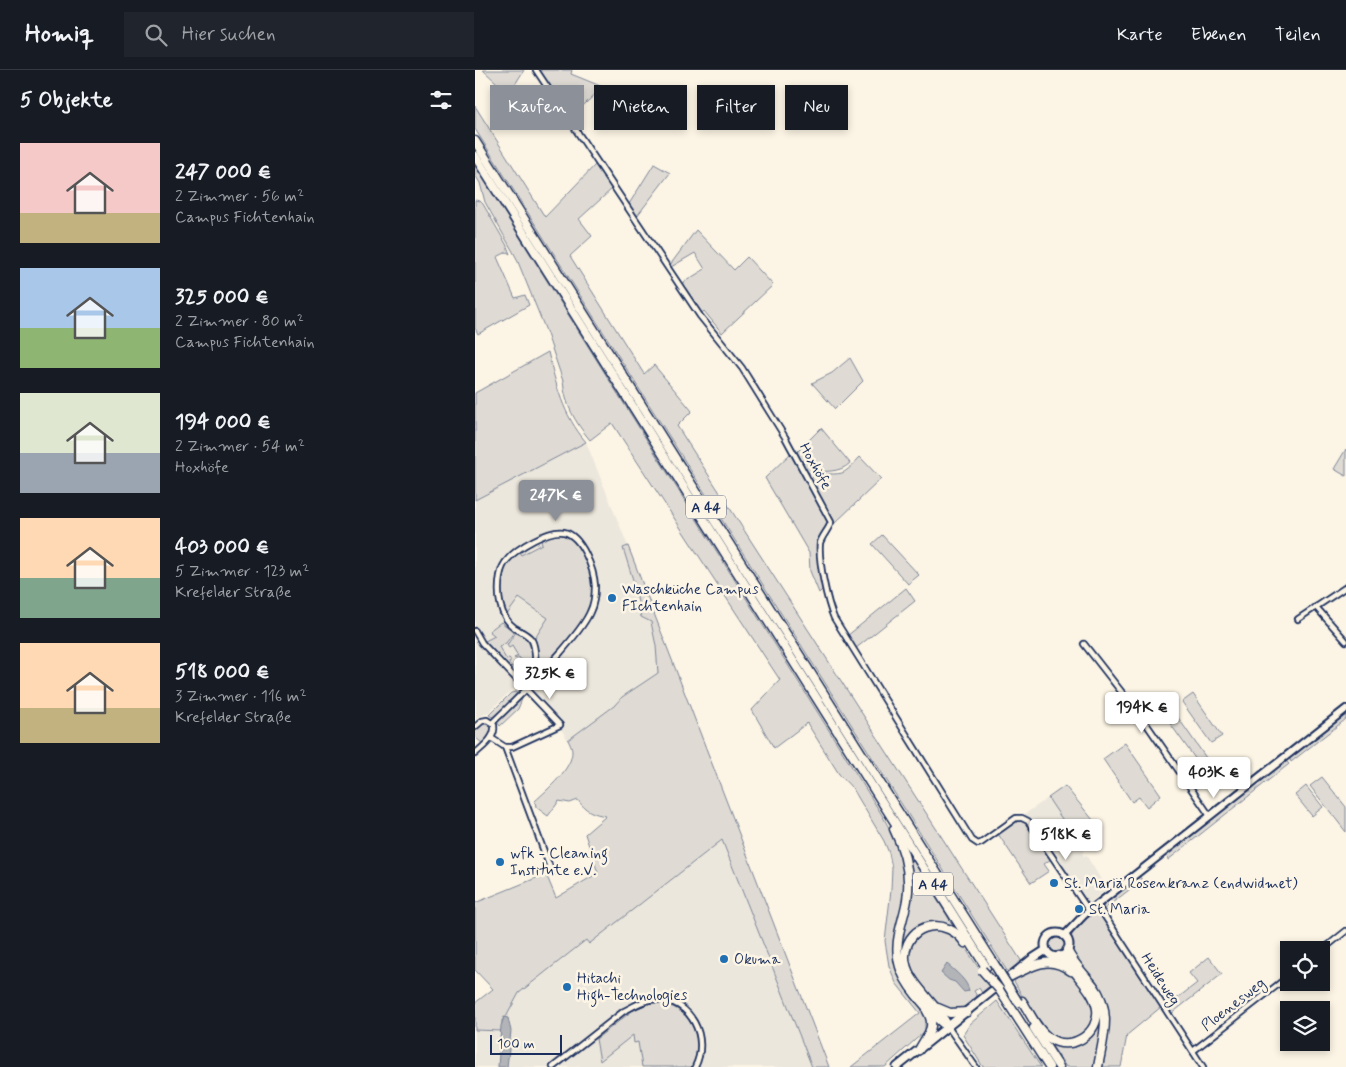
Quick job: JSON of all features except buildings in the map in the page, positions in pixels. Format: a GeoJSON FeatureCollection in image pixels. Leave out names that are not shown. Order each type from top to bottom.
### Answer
{"type":"FeatureCollection","features":[{"type":"Feature","properties":{"kind":"highway","name":"A 44"},"geometry":{"type":"LineString","coordinates":[[475,141],[968,923],[999,989],[1017,1003],[1049,1067]]}},
{"type":"Feature","properties":{"kind":"highway","name":"A 44"},"geometry":{"type":"LineString","coordinates":[[475,156],[880,800],[1059,1067]]}},
{"type":"Feature","properties":{"kind":"highway"},"geometry":{"type":"LineString","coordinates":[[880,800],[901,845],[907,870],[907,898],[897,946],[898,964],[905,981],[940,1022],[948,1027]]}},
{"type":"Feature","properties":{"kind":"highway"},"geometry":{"type":"LineString","coordinates":[[948,1027],[945,1018],[913,979],[907,965],[905,955],[907,947],[915,934],[923,929],[944,926],[951,929],[964,940],[989,965]]}},
{"type":"Feature","properties":{"kind":"highway"},"geometry":{"type":"LineString","coordinates":[[1067,950],[1097,990],[1104,1006],[1106,1028],[1098,1067]]}},
{"type":"Feature","properties":{"kind":"highway"},"geometry":{"type":"LineString","coordinates":[[1017,1003],[1048,1038],[1061,1043],[1075,1042],[1089,1033],[1097,1017],[1095,1000],[1066,961],[1059,956]]}},
{"type":"Feature","properties":{"kind":"highway"},"geometry":{"type":"LineString","coordinates":[[1011,976],[1037,964],[1053,962],[1069,969],[1083,982]]}},
{"type":"Feature","properties":{"kind":"highway"},"geometry":{"type":"LineString","coordinates":[[919,998],[929,1014],[932,1024],[919,1050]]}},
{"type":"Feature","properties":{"kind":"highway"},"geometry":{"type":"LineString","coordinates":[[935,1007],[950,1013],[967,1012]]}},
{"type":"Feature","properties":{"kind":"main road"},"geometry":{"type":"LineString","coordinates":[[1064,936],[1075,923],[1096,905],[1346,708]]}},
{"type":"Feature","properties":{"kind":"main road"},"geometry":{"type":"LineString","coordinates":[[1057,933],[1064,936],[1068,941],[1067,950],[1059,956],[1051,955],[1046,950],[1045,940],[1050,935],[1057,933]]}},
{"type":"Feature","properties":{"kind":"main road"},"geometry":{"type":"LineString","coordinates":[[897,1067],[1035,956],[1046,950]]}},
{"type":"Feature","properties":{"kind":"street","name":"Hoxhöfe"},"geometry":{"type":"LineString","coordinates":[[536,70],[700,316],[743,368],[806,474],[831,522],[821,541],[820,554],[829,606],[834,618],[972,840],[978,844],[981,843],[1017,818],[1028,821],[1089,911]]}},
{"type":"Feature","properties":{"kind":"street"},"geometry":{"type":"LineString","coordinates":[[492,723],[535,680],[569,643],[587,618],[594,600],[595,583],[587,558],[578,541],[573,536],[564,532],[546,534],[514,553],[505,563],[500,576],[500,605],[504,617],[509,624],[531,639],[534,646],[535,680]]}},
{"type":"Feature","properties":{"kind":"street"},"geometry":{"type":"LineString","coordinates":[[1299,619],[1346,587]]}},
{"type":"Feature","properties":{"kind":"street"},"geometry":{"type":"LineString","coordinates":[[1316,607],[1346,641]]}},
{"type":"Feature","properties":{"kind":"street"},"geometry":{"type":"LineString","coordinates":[[475,631],[482,643],[560,724],[512,747],[505,747],[491,738]]}},
{"type":"Feature","properties":{"kind":"street"},"geometry":{"type":"LineString","coordinates":[[1084,644],[1149,727],[1210,816]]}},
{"type":"Feature","properties":{"kind":"street"},"geometry":{"type":"LineString","coordinates":[[475,726],[485,720],[492,723],[495,732],[475,754]]}},
{"type":"Feature","properties":{"kind":"street"},"geometry":{"type":"LineString","coordinates":[[505,747],[552,872]]}},
{"type":"Feature","properties":{"kind":"street","name":"Heideweg"},"geometry":{"type":"LineString","coordinates":[[1096,905],[1203,1067]]}},
{"type":"Feature","properties":{"kind":"street"},"geometry":{"type":"LineString","coordinates":[[1330,944],[1346,931]]}},
{"type":"Feature","properties":{"kind":"street","name":"Ploenesweg"},"geometry":{"type":"LineString","coordinates":[[1193,1051],[1280,983]]}},
{"type":"Feature","properties":{"kind":"street"},"geometry":{"type":"LineString","coordinates":[[553,1067],[624,1011],[637,1004],[658,999],[682,1008],[691,1017],[698,1029],[701,1047],[699,1061],[695,1067]]}},
{"type":"Feature","properties":{"kind":"street"},"geometry":{"type":"LineString","coordinates":[[948,1027],[976,1067]]}},
{"type":"Feature","properties":{"kind":"shaded area"},"geometry":{"type":"Polygon","coordinates":[[[483,70],[524,70],[515,85],[499,85],[483,70]]]}},
{"type":"Feature","properties":{"kind":"shaded area"},"geometry":{"type":"Polygon","coordinates":[[[539,70],[572,70],[571,74],[598,85],[594,85],[594,95],[584,105],[584,85],[549,85],[539,70]]]}},
{"type":"Feature","properties":{"kind":"shaded area"},"geometry":{"type":"Polygon","coordinates":[[[475,106],[545,217],[597,163],[613,188],[579,219],[592,236],[570,256],[644,374],[654,365],[692,411],[677,426],[1022,962],[1009,974],[475,129],[475,106]]]}},
{"type":"Feature","properties":{"kind":"shaded area"},"geometry":{"type":"Polygon","coordinates":[[[654,164],[670,173],[637,216],[629,204],[654,164]]]}},
{"type":"Feature","properties":{"kind":"shaded area"},"geometry":{"type":"Polygon","coordinates":[[[475,166],[882,815],[895,839],[902,858],[905,891],[894,952],[895,965],[899,977],[908,991],[926,1012],[929,1024],[925,1023],[925,1031],[885,1067],[851,1067],[920,1013],[896,983],[889,966],[885,941],[892,868],[884,841],[853,789],[839,774],[807,723],[774,748],[752,710],[780,680],[612,423],[590,440],[575,420],[568,405],[563,381],[546,331],[516,257],[485,202],[480,183],[475,175],[475,166]]]}},
{"type":"Feature","properties":{"kind":"shaded area"},"geometry":{"type":"Polygon","coordinates":[[[475,200],[483,204],[506,244],[510,254],[507,252],[497,257],[515,298],[525,295],[529,305],[478,334],[475,328],[475,200]]]}},
{"type":"Feature","properties":{"kind":"shaded area"},"geometry":{"type":"Polygon","coordinates":[[[696,230],[734,270],[747,257],[773,285],[722,333],[704,311],[701,314],[681,284],[705,269],[695,253],[671,267],[670,265],[696,230]]]}},
{"type":"Feature","properties":{"kind":"shaded area"},"geometry":{"type":"Polygon","coordinates":[[[548,352],[561,399],[571,421],[586,442],[475,500],[475,393],[548,352]]]}},
{"type":"Feature","properties":{"kind":"shaded area"},"geometry":{"type":"Polygon","coordinates":[[[850,358],[863,381],[835,409],[812,383],[832,373],[850,358]]]}},
{"type":"Feature","properties":{"kind":"shaded area"},"geometry":{"type":"Polygon","coordinates":[[[821,428],[850,463],[841,469],[810,473],[806,471],[797,452],[821,428]]]}},
{"type":"Feature","properties":{"kind":"shaded area"},"geometry":{"type":"Polygon","coordinates":[[[586,442],[628,546],[623,548],[634,583],[641,617],[651,622],[656,646],[658,673],[622,697],[614,706],[568,740],[557,723],[522,686],[475,629],[475,500],[586,442]]]}},
{"type":"Feature","properties":{"kind":"shaded area"},"geometry":{"type":"Polygon","coordinates":[[[1346,449],[1346,476],[1334,469],[1346,449]]]}},
{"type":"Feature","properties":{"kind":"shaded area"},"geometry":{"type":"Polygon","coordinates":[[[792,452],[829,524],[817,542],[823,589],[819,593],[810,571],[809,553],[765,478],[792,452]]]}},
{"type":"Feature","properties":{"kind":"shaded area"},"geometry":{"type":"Polygon","coordinates":[[[860,457],[881,479],[834,524],[810,479],[821,474],[842,473],[860,457]]]}},
{"type":"Feature","properties":{"kind":"shaded area"},"geometry":{"type":"Polygon","coordinates":[[[552,535],[566,536],[580,548],[588,566],[593,587],[589,607],[578,626],[541,672],[539,672],[538,650],[535,638],[548,618],[519,598],[506,616],[501,581],[506,565],[512,558],[519,552],[521,555],[542,544],[541,539],[552,535]]]}},
{"type":"Feature","properties":{"kind":"shaded area"},"geometry":{"type":"Polygon","coordinates":[[[882,535],[919,575],[908,584],[872,544],[882,535]]]}},
{"type":"Feature","properties":{"kind":"shaded area"},"geometry":{"type":"Polygon","coordinates":[[[628,546],[829,1067],[812,1067],[722,840],[589,944],[586,940],[519,993],[506,1017],[502,1020],[502,1031],[475,1030],[475,1003],[493,989],[475,970],[475,903],[546,874],[556,898],[598,873],[585,834],[606,816],[590,811],[578,800],[570,803],[559,801],[548,816],[536,807],[535,801],[558,778],[568,764],[572,751],[568,740],[614,706],[622,697],[658,673],[656,646],[651,622],[641,617],[634,583],[623,548],[628,546]]]}},
{"type":"Feature","properties":{"kind":"shaded area"},"geometry":{"type":"Polygon","coordinates":[[[906,588],[915,601],[855,649],[847,636],[906,588]]]}},
{"type":"Feature","properties":{"kind":"shaded area"},"geometry":{"type":"Polygon","coordinates":[[[501,622],[514,632],[506,643],[499,647],[506,659],[509,658],[511,660],[509,663],[512,667],[515,665],[517,667],[515,670],[526,681],[530,680],[525,686],[483,642],[495,636],[489,631],[501,622]]]}},
{"type":"Feature","properties":{"kind":"shaded area"},"geometry":{"type":"Polygon","coordinates":[[[516,632],[526,639],[531,649],[532,674],[529,672],[531,669],[525,664],[523,666],[520,663],[522,661],[519,657],[514,658],[518,656],[512,646],[509,648],[507,645],[516,632]]]}},
{"type":"Feature","properties":{"kind":"shaded area"},"geometry":{"type":"Polygon","coordinates":[[[475,638],[518,684],[489,712],[476,718],[475,638]]]}},
{"type":"Feature","properties":{"kind":"shaded area"},"geometry":{"type":"Polygon","coordinates":[[[521,691],[494,718],[489,715],[511,693],[521,691]]]}},
{"type":"Feature","properties":{"kind":"shaded area"},"geometry":{"type":"Polygon","coordinates":[[[524,694],[518,709],[500,726],[497,722],[499,719],[524,694]]]}},
{"type":"Feature","properties":{"kind":"shaded area"},"geometry":{"type":"Polygon","coordinates":[[[1193,694],[1222,736],[1211,743],[1182,702],[1193,694]]]}},
{"type":"Feature","properties":{"kind":"shaded area"},"geometry":{"type":"Polygon","coordinates":[[[1172,709],[1211,765],[1204,771],[1164,715],[1172,709]]]}},
{"type":"Feature","properties":{"kind":"shaded area"},"geometry":{"type":"Polygon","coordinates":[[[1346,712],[1346,719],[1291,762],[1289,757],[1346,712]]]}},
{"type":"Feature","properties":{"kind":"shaded area"},"geometry":{"type":"Polygon","coordinates":[[[482,723],[487,723],[492,727],[492,734],[483,744],[475,737],[475,729],[482,723]]]}},
{"type":"Feature","properties":{"kind":"shaded area"},"geometry":{"type":"Polygon","coordinates":[[[1125,743],[1161,795],[1147,807],[1139,797],[1132,802],[1103,759],[1125,743]]]}},
{"type":"Feature","properties":{"kind":"shaded area"},"geometry":{"type":"Polygon","coordinates":[[[1285,760],[1289,764],[1168,860],[1167,853],[1285,760]]]}},
{"type":"Feature","properties":{"kind":"shaded area"},"geometry":{"type":"Polygon","coordinates":[[[1322,777],[1346,807],[1346,832],[1310,786],[1322,777]]]}},
{"type":"Feature","properties":{"kind":"shaded area"},"geometry":{"type":"Polygon","coordinates":[[[1065,786],[1098,826],[1083,837],[1075,835],[1074,837],[1048,798],[1065,786]]]}},
{"type":"Feature","properties":{"kind":"shaded area"},"geometry":{"type":"Polygon","coordinates":[[[1306,786],[1323,807],[1312,816],[1295,795],[1306,786]]]}},
{"type":"Feature","properties":{"kind":"shaded area"},"geometry":{"type":"Polygon","coordinates":[[[1048,798],[1107,889],[1087,905],[1025,814],[1048,798]]]}},
{"type":"Feature","properties":{"kind":"shaded area"},"geometry":{"type":"Polygon","coordinates":[[[1018,820],[1022,820],[1027,824],[1051,859],[1044,864],[1049,871],[1031,883],[998,834],[1018,820]]]}},
{"type":"Feature","properties":{"kind":"shaded area"},"geometry":{"type":"Polygon","coordinates":[[[722,840],[812,1067],[475,1067],[475,1030],[511,1031],[510,1022],[506,1017],[519,993],[586,940],[590,943],[722,840]]]}},
{"type":"Feature","properties":{"kind":"shaded area"},"geometry":{"type":"Polygon","coordinates":[[[905,848],[956,930],[921,928],[901,959],[900,940],[908,902],[905,848]]]}},
{"type":"Feature","properties":{"kind":"shaded area"},"geometry":{"type":"Polygon","coordinates":[[[1139,876],[1142,880],[1103,910],[1104,903],[1139,876]]]}},
{"type":"Feature","properties":{"kind":"shaded area"},"geometry":{"type":"Polygon","coordinates":[[[1095,911],[1102,915],[1161,1007],[1127,1035],[1121,1067],[1101,1067],[1109,1026],[1107,1002],[1099,984],[1082,966],[1072,952],[1070,945],[1075,930],[1095,911]]]}},
{"type":"Feature","properties":{"kind":"shaded area"},"geometry":{"type":"Polygon","coordinates":[[[930,929],[947,931],[960,940],[992,988],[982,993],[979,988],[974,991],[977,996],[976,1000],[959,1010],[942,1008],[924,989],[911,968],[909,957],[911,947],[917,938],[930,929]]]}},
{"type":"Feature","properties":{"kind":"shaded area"},"geometry":{"type":"Polygon","coordinates":[[[1054,936],[1060,936],[1065,941],[1063,950],[1054,952],[1049,947],[1049,941],[1054,936]]]}},
{"type":"Feature","properties":{"kind":"shaded area"},"geometry":{"type":"Polygon","coordinates":[[[1068,955],[1105,1011],[1096,1067],[1066,1067],[1047,1038],[1076,1043],[1100,1014],[1066,958],[1068,955]]]}},
{"type":"Feature","properties":{"kind":"shaded area"},"geometry":{"type":"Polygon","coordinates":[[[1209,957],[1222,974],[1171,1014],[1166,1007],[1197,983],[1189,973],[1209,957]]]}},
{"type":"Feature","properties":{"kind":"shaded area"},"geometry":{"type":"Polygon","coordinates":[[[947,964],[964,980],[969,991],[964,992],[955,982],[949,980],[941,973],[947,964]]]}},
{"type":"Feature","properties":{"kind":"shaded area"},"geometry":{"type":"Polygon","coordinates":[[[1048,964],[1065,970],[1073,976],[1081,984],[1093,1003],[1094,1013],[1087,1029],[1071,1038],[1053,1036],[1040,1026],[1014,981],[1028,971],[1048,964]]]}},
{"type":"Feature","properties":{"kind":"shaded area"},"geometry":{"type":"Polygon","coordinates":[[[997,1001],[1041,1067],[983,1067],[963,1035],[970,1024],[997,1001]]]}},
{"type":"Feature","properties":{"kind":"shaded area"},"geometry":{"type":"Polygon","coordinates":[[[649,1003],[674,1007],[683,1013],[690,1022],[695,1031],[697,1042],[692,1067],[642,1067],[638,1042],[634,1043],[633,1035],[600,1061],[596,1039],[632,1011],[649,1003]]]}},
{"type":"Feature","properties":{"kind":"shaded area"},"geometry":{"type":"Polygon","coordinates":[[[504,1017],[508,1018],[511,1031],[507,1067],[498,1067],[501,1026],[504,1017]]]}},
{"type":"Feature","properties":{"kind":"place","name":"Waschküche Campus FIchtenhain"},"geometry":{"type":"Point","coordinates":[612,598]}},
{"type":"Feature","properties":{"kind":"place","name":"wfk - Cleaning Institute e.V."},"geometry":{"type":"Point","coordinates":[500,862]}},
{"type":"Feature","properties":{"kind":"place","name":"St. Mariä Rosenkranz (endwidmet)"},"geometry":{"type":"Point","coordinates":[1054,883]}},
{"type":"Feature","properties":{"kind":"place","name":"St. Maria"},"geometry":{"type":"Point","coordinates":[1079,909]}},
{"type":"Feature","properties":{"kind":"place","name":"Okuma"},"geometry":{"type":"Point","coordinates":[724,959]}},
{"type":"Feature","properties":{"kind":"place","name":"Hitachi High-Technologies"},"geometry":{"type":"Point","coordinates":[567,987]}}]}
